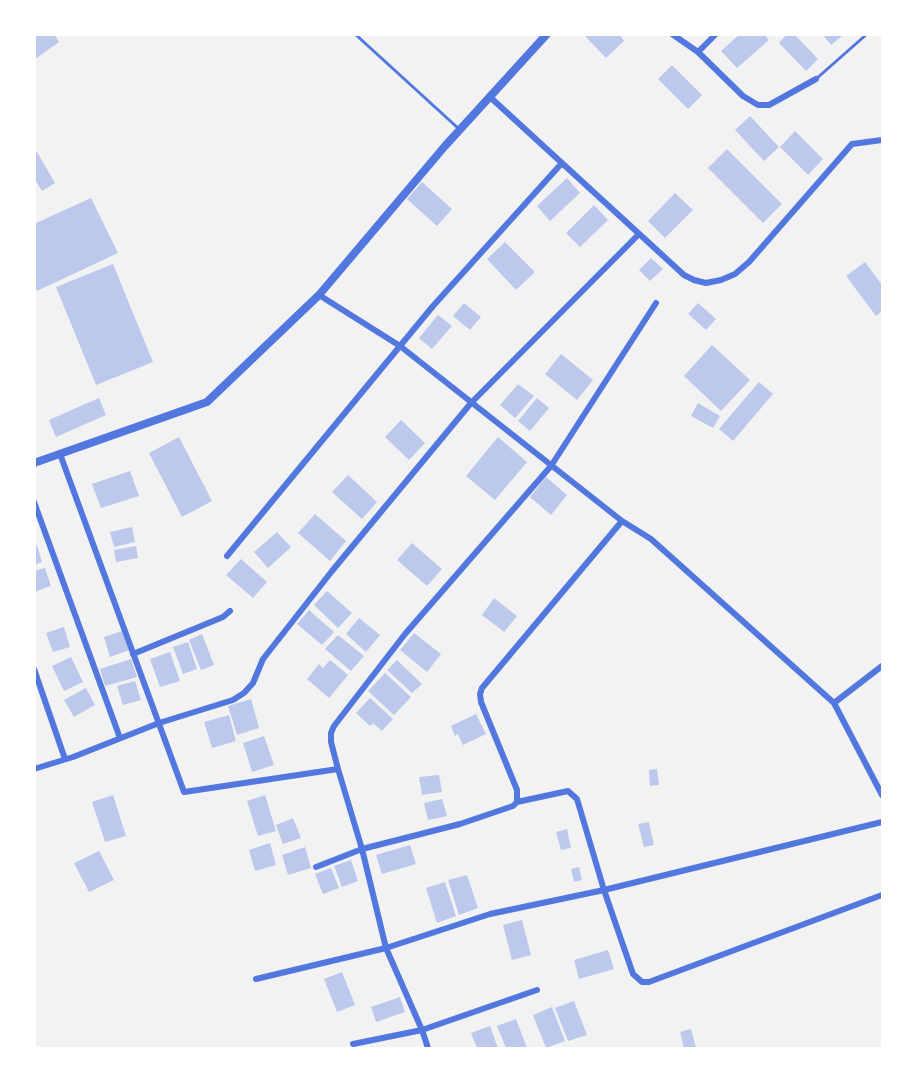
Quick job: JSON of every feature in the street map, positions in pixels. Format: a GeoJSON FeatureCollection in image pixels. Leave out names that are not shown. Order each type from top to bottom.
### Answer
{"type":"FeatureCollection","features":[{"type":"Feature","properties":{"kind":"street"},"geometry":{"type":"LineString","coordinates":[[34,463],[207,402],[319,295],[460,130],[547,34]]}},
{"type":"Feature","properties":{"kind":"street"},"geometry":{"type":"LineString","coordinates":[[672,34],[698,52],[742,96],[758,105],[769,105],[816,79]]}},
{"type":"Feature","properties":{"kind":"street"},"geometry":{"type":"LineString","coordinates":[[698,52],[716,34]]}},
{"type":"Feature","properties":{"kind":"street"},"geometry":{"type":"LineString","coordinates":[[490,98],[684,275],[706,283],[735,274],[759,252],[852,144],[882,140]]}},
{"type":"Feature","properties":{"kind":"street"},"geometry":{"type":"LineString","coordinates":[[227,556],[400,346],[562,162]]}},
{"type":"Feature","properties":{"kind":"street"},"geometry":{"type":"LineString","coordinates":[[34,769],[159,723],[233,700],[244,693],[253,683],[263,659],[332,571],[471,403],[639,234]]}},
{"type":"Feature","properties":{"kind":"street"},"geometry":{"type":"LineString","coordinates":[[319,295],[400,346],[622,521],[651,540],[834,703],[880,783],[882,795]]}},
{"type":"Feature","properties":{"kind":"street"},"geometry":{"type":"LineString","coordinates":[[428,1048],[386,948],[362,849],[331,742],[331,733],[405,634],[551,465],[656,303]]}},
{"type":"Feature","properties":{"kind":"street"},"geometry":{"type":"LineString","coordinates":[[60,454],[184,792],[338,769]]}},
{"type":"Feature","properties":{"kind":"street"},"geometry":{"type":"LineString","coordinates":[[34,502],[120,738]]}},
{"type":"Feature","properties":{"kind":"street"},"geometry":{"type":"LineString","coordinates":[[517,802],[517,790],[481,702],[482,688],[622,521]]}},
{"type":"Feature","properties":{"kind":"street"},"geometry":{"type":"LineString","coordinates":[[133,654],[224,617],[230,611]]}},
{"type":"Feature","properties":{"kind":"street"},"geometry":{"type":"LineString","coordinates":[[834,703],[882,666]]}},
{"type":"Feature","properties":{"kind":"street"},"geometry":{"type":"LineString","coordinates":[[34,669],[65,759]]}},
{"type":"Feature","properties":{"kind":"street"},"geometry":{"type":"LineString","coordinates":[[316,867],[362,849],[460,824],[513,806],[517,802],[568,791],[577,799],[604,890],[633,974],[642,982],[649,982],[882,895]]}},
{"type":"Feature","properties":{"kind":"street"},"geometry":{"type":"LineString","coordinates":[[256,979],[386,948],[490,914],[604,890],[882,822]]}},
{"type":"Feature","properties":{"kind":"street"},"geometry":{"type":"LineString","coordinates":[[353,1044],[422,1030],[537,990]]}},
{"type":"Feature","properties":{"kind":"lane"},"geometry":{"type":"LineString","coordinates":[[355,34],[460,130]]}},
{"type":"Feature","properties":{"kind":"lane"},"geometry":{"type":"LineString","coordinates":[[816,79],[867,34]]}},
{"type":"Feature","properties":{"kind":"building"},"geometry":{"type":"Polygon","coordinates":[[[34,34],[54,34],[59,42],[34,60],[34,34]]]}},
{"type":"Feature","properties":{"kind":"building"},"geometry":{"type":"Polygon","coordinates":[[[583,34],[619,34],[624,41],[606,58],[583,34]]]}},
{"type":"Feature","properties":{"kind":"building"},"geometry":{"type":"Polygon","coordinates":[[[740,34],[764,34],[769,40],[737,68],[721,51],[740,34]]]}},
{"type":"Feature","properties":{"kind":"building"},"geometry":{"type":"Polygon","coordinates":[[[787,34],[794,34],[818,59],[806,71],[779,43],[787,34]]]}},
{"type":"Feature","properties":{"kind":"building"},"geometry":{"type":"Polygon","coordinates":[[[822,34],[841,34],[842,36],[831,45],[822,34]]]}},
{"type":"Feature","properties":{"kind":"building"},"geometry":{"type":"Polygon","coordinates":[[[672,65],[702,95],[688,109],[658,79],[672,65]]]}},
{"type":"Feature","properties":{"kind":"building"},"geometry":{"type":"Polygon","coordinates":[[[750,116],[779,147],[764,161],[735,130],[750,116]]]}},
{"type":"Feature","properties":{"kind":"building"},"geometry":{"type":"Polygon","coordinates":[[[795,131],[823,159],[808,175],[780,147],[795,131]]]}},
{"type":"Feature","properties":{"kind":"building"},"geometry":{"type":"Polygon","coordinates":[[[727,149],[782,204],[763,223],[708,168],[727,149]]]}},
{"type":"Feature","properties":{"kind":"building"},"geometry":{"type":"Polygon","coordinates":[[[37,152],[55,183],[42,191],[34,178],[34,153],[37,152]]]}},
{"type":"Feature","properties":{"kind":"building"},"geometry":{"type":"Polygon","coordinates":[[[567,178],[580,193],[550,221],[537,206],[567,178]]]}},
{"type":"Feature","properties":{"kind":"building"},"geometry":{"type":"Polygon","coordinates":[[[422,182],[452,209],[437,226],[407,199],[422,182]]]}},
{"type":"Feature","properties":{"kind":"building"},"geometry":{"type":"Polygon","coordinates":[[[675,193],[693,210],[665,238],[648,221],[675,193]]]}},
{"type":"Feature","properties":{"kind":"building"},"geometry":{"type":"Polygon","coordinates":[[[91,198],[118,253],[37,291],[34,287],[34,224],[91,198]]]}},
{"type":"Feature","properties":{"kind":"building"},"geometry":{"type":"Polygon","coordinates":[[[594,205],[608,220],[580,247],[566,233],[594,205]]]}},
{"type":"Feature","properties":{"kind":"building"},"geometry":{"type":"Polygon","coordinates":[[[505,242],[535,272],[516,290],[487,259],[505,242]]]}},
{"type":"Feature","properties":{"kind":"building"},"geometry":{"type":"Polygon","coordinates":[[[651,258],[663,269],[650,281],[639,270],[651,258]]]}},
{"type":"Feature","properties":{"kind":"building"},"geometry":{"type":"Polygon","coordinates":[[[865,262],[882,285],[882,311],[876,316],[846,276],[865,262]]]}},
{"type":"Feature","properties":{"kind":"building"},"geometry":{"type":"Polygon","coordinates":[[[113,264],[153,362],[96,385],[56,287],[113,264]]]}},
{"type":"Feature","properties":{"kind":"building"},"geometry":{"type":"Polygon","coordinates":[[[464,303],[481,317],[470,330],[453,316],[464,303]]]}},
{"type":"Feature","properties":{"kind":"building"},"geometry":{"type":"Polygon","coordinates":[[[698,303],[716,319],[706,330],[688,314],[698,303]]]}},
{"type":"Feature","properties":{"kind":"building"},"geometry":{"type":"Polygon","coordinates":[[[438,315],[452,326],[432,349],[419,338],[438,315]]]}},
{"type":"Feature","properties":{"kind":"building"},"geometry":{"type":"Polygon","coordinates":[[[712,345],[750,380],[721,411],[684,376],[712,345]]]}},
{"type":"Feature","properties":{"kind":"building"},"geometry":{"type":"Polygon","coordinates":[[[561,354],[593,380],[577,400],[545,374],[561,354]]]}},
{"type":"Feature","properties":{"kind":"building"},"geometry":{"type":"Polygon","coordinates":[[[759,382],[773,394],[733,441],[719,429],[759,382]]]}},
{"type":"Feature","properties":{"kind":"building"},"geometry":{"type":"Polygon","coordinates":[[[518,384],[534,396],[515,418],[500,405],[518,384]]]}},
{"type":"Feature","properties":{"kind":"building"},"geometry":{"type":"Polygon","coordinates":[[[99,398],[106,415],[56,437],[49,420],[99,398]]]}},
{"type":"Feature","properties":{"kind":"building"},"geometry":{"type":"Polygon","coordinates":[[[537,398],[549,408],[530,431],[518,421],[537,398]]]}},
{"type":"Feature","properties":{"kind":"building"},"geometry":{"type":"Polygon","coordinates":[[[698,403],[720,416],[713,428],[691,416],[698,403]]]}},
{"type":"Feature","properties":{"kind":"building"},"geometry":{"type":"Polygon","coordinates":[[[401,420],[425,443],[409,460],[385,437],[401,420]]]}},
{"type":"Feature","properties":{"kind":"building"},"geometry":{"type":"Polygon","coordinates":[[[179,437],[212,501],[182,517],[149,453],[179,437]]]}},
{"type":"Feature","properties":{"kind":"building"},"geometry":{"type":"Polygon","coordinates":[[[498,437],[527,462],[495,500],[466,476],[498,437]]]}},
{"type":"Feature","properties":{"kind":"building"},"geometry":{"type":"Polygon","coordinates":[[[130,471],[139,496],[101,508],[92,484],[130,471]]]}},
{"type":"Feature","properties":{"kind":"building"},"geometry":{"type":"Polygon","coordinates":[[[348,475],[377,502],[362,519],[332,492],[348,475]]]}},
{"type":"Feature","properties":{"kind":"building"},"geometry":{"type":"Polygon","coordinates":[[[546,477],[567,495],[551,515],[530,497],[546,477]]]}},
{"type":"Feature","properties":{"kind":"building"},"geometry":{"type":"Polygon","coordinates":[[[315,514],[346,541],[330,561],[298,533],[315,514]]]}},
{"type":"Feature","properties":{"kind":"building"},"geometry":{"type":"Polygon","coordinates":[[[132,527],[135,542],[114,547],[110,532],[132,527]]]}},
{"type":"Feature","properties":{"kind":"building"},"geometry":{"type":"Polygon","coordinates":[[[277,532],[291,547],[268,568],[254,552],[277,532]]]}},
{"type":"Feature","properties":{"kind":"building"},"geometry":{"type":"Polygon","coordinates":[[[412,543],[442,569],[427,586],[397,560],[412,543]]]}},
{"type":"Feature","properties":{"kind":"building"},"geometry":{"type":"Polygon","coordinates":[[[37,545],[42,562],[34,565],[34,546],[37,545]]]}},
{"type":"Feature","properties":{"kind":"building"},"geometry":{"type":"Polygon","coordinates":[[[136,546],[138,558],[116,562],[114,550],[136,546]]]}},
{"type":"Feature","properties":{"kind":"building"},"geometry":{"type":"Polygon","coordinates":[[[241,559],[267,582],[253,598],[226,575],[241,559]]]}},
{"type":"Feature","properties":{"kind":"building"},"geometry":{"type":"Polygon","coordinates":[[[45,568],[51,586],[34,592],[34,571],[45,568]]]}},
{"type":"Feature","properties":{"kind":"building"},"geometry":{"type":"Polygon","coordinates":[[[327,591],[352,613],[338,628],[314,605],[327,591]]]}},
{"type":"Feature","properties":{"kind":"building"},"geometry":{"type":"Polygon","coordinates":[[[494,598],[517,616],[504,632],[482,615],[494,598]]]}},
{"type":"Feature","properties":{"kind":"building"},"geometry":{"type":"Polygon","coordinates":[[[309,610],[334,632],[322,645],[297,624],[309,610]]]}},
{"type":"Feature","properties":{"kind":"building"},"geometry":{"type":"Polygon","coordinates":[[[359,618],[380,635],[366,652],[346,634],[359,618]]]}},
{"type":"Feature","properties":{"kind":"building"},"geometry":{"type":"Polygon","coordinates":[[[64,627],[70,647],[53,652],[46,633],[64,627]]]}},
{"type":"Feature","properties":{"kind":"building"},"geometry":{"type":"Polygon","coordinates":[[[122,631],[129,650],[110,657],[104,637],[122,631]]]}},
{"type":"Feature","properties":{"kind":"building"},"geometry":{"type":"Polygon","coordinates":[[[414,633],[441,654],[427,672],[400,650],[414,633]]]}},
{"type":"Feature","properties":{"kind":"building"},"geometry":{"type":"Polygon","coordinates":[[[202,634],[214,665],[201,670],[189,640],[202,634]]]}},
{"type":"Feature","properties":{"kind":"building"},"geometry":{"type":"Polygon","coordinates":[[[338,635],[364,656],[351,671],[325,649],[338,635]]]}},
{"type":"Feature","properties":{"kind":"building"},"geometry":{"type":"Polygon","coordinates":[[[188,642],[197,669],[183,674],[173,647],[188,642]]]}},
{"type":"Feature","properties":{"kind":"building"},"geometry":{"type":"Polygon","coordinates":[[[170,652],[180,681],[160,687],[150,659],[170,652]]]}},
{"type":"Feature","properties":{"kind":"building"},"geometry":{"type":"Polygon","coordinates":[[[71,657],[83,682],[64,691],[52,666],[71,657]]]}},
{"type":"Feature","properties":{"kind":"building"},"geometry":{"type":"Polygon","coordinates":[[[131,659],[137,677],[105,686],[100,669],[131,659]]]}},
{"type":"Feature","properties":{"kind":"building"},"geometry":{"type":"Polygon","coordinates":[[[330,660],[348,675],[329,698],[307,679],[319,664],[323,668],[330,660]]]}},
{"type":"Feature","properties":{"kind":"building"},"geometry":{"type":"Polygon","coordinates":[[[397,660],[422,684],[412,693],[387,670],[397,660]]]}},
{"type":"Feature","properties":{"kind":"building"},"geometry":{"type":"Polygon","coordinates":[[[385,673],[411,697],[394,715],[368,691],[385,673]]]}},
{"type":"Feature","properties":{"kind":"building"},"geometry":{"type":"Polygon","coordinates":[[[135,681],[141,700],[123,705],[117,686],[135,681]]]}},
{"type":"Feature","properties":{"kind":"building"},"geometry":{"type":"Polygon","coordinates":[[[86,688],[95,705],[74,717],[64,700],[86,688]]]}},
{"type":"Feature","properties":{"kind":"building"},"geometry":{"type":"Polygon","coordinates":[[[370,698],[393,719],[382,731],[373,723],[370,726],[356,713],[370,698]]]}},
{"type":"Feature","properties":{"kind":"building"},"geometry":{"type":"Polygon","coordinates":[[[251,699],[259,728],[237,735],[228,706],[251,699]]]}},
{"type":"Feature","properties":{"kind":"building"},"geometry":{"type":"Polygon","coordinates":[[[476,714],[486,734],[463,745],[458,734],[455,736],[451,726],[476,714]]]}},
{"type":"Feature","properties":{"kind":"building"},"geometry":{"type":"Polygon","coordinates":[[[229,715],[236,741],[212,748],[204,722],[229,715]]]}},
{"type":"Feature","properties":{"kind":"building"},"geometry":{"type":"Polygon","coordinates":[[[264,736],[274,765],[252,772],[243,743],[264,736]]]}},
{"type":"Feature","properties":{"kind":"building"},"geometry":{"type":"Polygon","coordinates":[[[657,769],[659,785],[650,786],[649,770],[657,769]]]}},
{"type":"Feature","properties":{"kind":"building"},"geometry":{"type":"Polygon","coordinates":[[[439,775],[442,792],[422,795],[419,777],[439,775]]]}},
{"type":"Feature","properties":{"kind":"building"},"geometry":{"type":"Polygon","coordinates":[[[113,795],[126,836],[105,842],[92,802],[113,795]]]}},
{"type":"Feature","properties":{"kind":"building"},"geometry":{"type":"Polygon","coordinates":[[[265,795],[276,831],[258,836],[247,801],[265,795]]]}},
{"type":"Feature","properties":{"kind":"building"},"geometry":{"type":"Polygon","coordinates":[[[442,799],[447,816],[428,820],[424,803],[442,799]]]}},
{"type":"Feature","properties":{"kind":"building"},"geometry":{"type":"Polygon","coordinates":[[[293,818],[301,838],[283,844],[276,825],[293,818]]]}},
{"type":"Feature","properties":{"kind":"building"},"geometry":{"type":"Polygon","coordinates":[[[649,822],[654,845],[644,847],[638,824],[649,822]]]}},
{"type":"Feature","properties":{"kind":"building"},"geometry":{"type":"Polygon","coordinates":[[[567,829],[571,848],[561,850],[556,832],[567,829]]]}},
{"type":"Feature","properties":{"kind":"building"},"geometry":{"type":"Polygon","coordinates":[[[270,843],[276,865],[255,871],[249,850],[270,843]]]}},
{"type":"Feature","properties":{"kind":"building"},"geometry":{"type":"Polygon","coordinates":[[[410,845],[416,864],[382,874],[376,855],[410,845]]]}},
{"type":"Feature","properties":{"kind":"building"},"geometry":{"type":"Polygon","coordinates":[[[305,847],[311,868],[288,875],[282,855],[305,847]]]}},
{"type":"Feature","properties":{"kind":"building"},"geometry":{"type":"Polygon","coordinates":[[[99,851],[114,880],[89,892],[74,863],[99,851]]]}},
{"type":"Feature","properties":{"kind":"building"},"geometry":{"type":"Polygon","coordinates":[[[351,860],[358,881],[342,887],[334,866],[351,860]]]}},
{"type":"Feature","properties":{"kind":"building"},"geometry":{"type":"Polygon","coordinates":[[[579,867],[582,880],[574,882],[571,869],[579,867]]]}},
{"type":"Feature","properties":{"kind":"building"},"geometry":{"type":"Polygon","coordinates":[[[331,868],[339,888],[323,894],[315,874],[331,868]]]}},
{"type":"Feature","properties":{"kind":"building"},"geometry":{"type":"Polygon","coordinates":[[[467,875],[478,908],[459,915],[448,880],[467,875]]]}},
{"type":"Feature","properties":{"kind":"building"},"geometry":{"type":"Polygon","coordinates":[[[445,882],[456,916],[437,923],[426,888],[445,882]]]}},
{"type":"Feature","properties":{"kind":"building"},"geometry":{"type":"Polygon","coordinates":[[[522,920],[531,955],[512,960],[503,925],[522,920]]]}},
{"type":"Feature","properties":{"kind":"building"},"geometry":{"type":"Polygon","coordinates":[[[608,950],[614,969],[579,979],[574,960],[608,950]]]}},
{"type":"Feature","properties":{"kind":"building"},"geometry":{"type":"Polygon","coordinates":[[[342,972],[355,1005],[337,1012],[324,979],[342,972]]]}},
{"type":"Feature","properties":{"kind":"building"},"geometry":{"type":"Polygon","coordinates":[[[400,997],[405,1012],[376,1022],[371,1007],[400,997]]]}},
{"type":"Feature","properties":{"kind":"building"},"geometry":{"type":"Polygon","coordinates":[[[574,1001],[587,1035],[568,1041],[555,1008],[574,1001]]]}},
{"type":"Feature","properties":{"kind":"building"},"geometry":{"type":"Polygon","coordinates":[[[552,1007],[565,1041],[546,1048],[533,1015],[552,1007]]]}},
{"type":"Feature","properties":{"kind":"building"},"geometry":{"type":"Polygon","coordinates":[[[516,1019],[527,1048],[506,1048],[497,1026],[516,1019]]]}},
{"type":"Feature","properties":{"kind":"building"},"geometry":{"type":"Polygon","coordinates":[[[490,1026],[498,1048],[477,1048],[471,1033],[490,1026]]]}},
{"type":"Feature","properties":{"kind":"building"},"geometry":{"type":"Polygon","coordinates":[[[691,1029],[696,1048],[684,1048],[680,1032],[691,1029]]]}}]}
